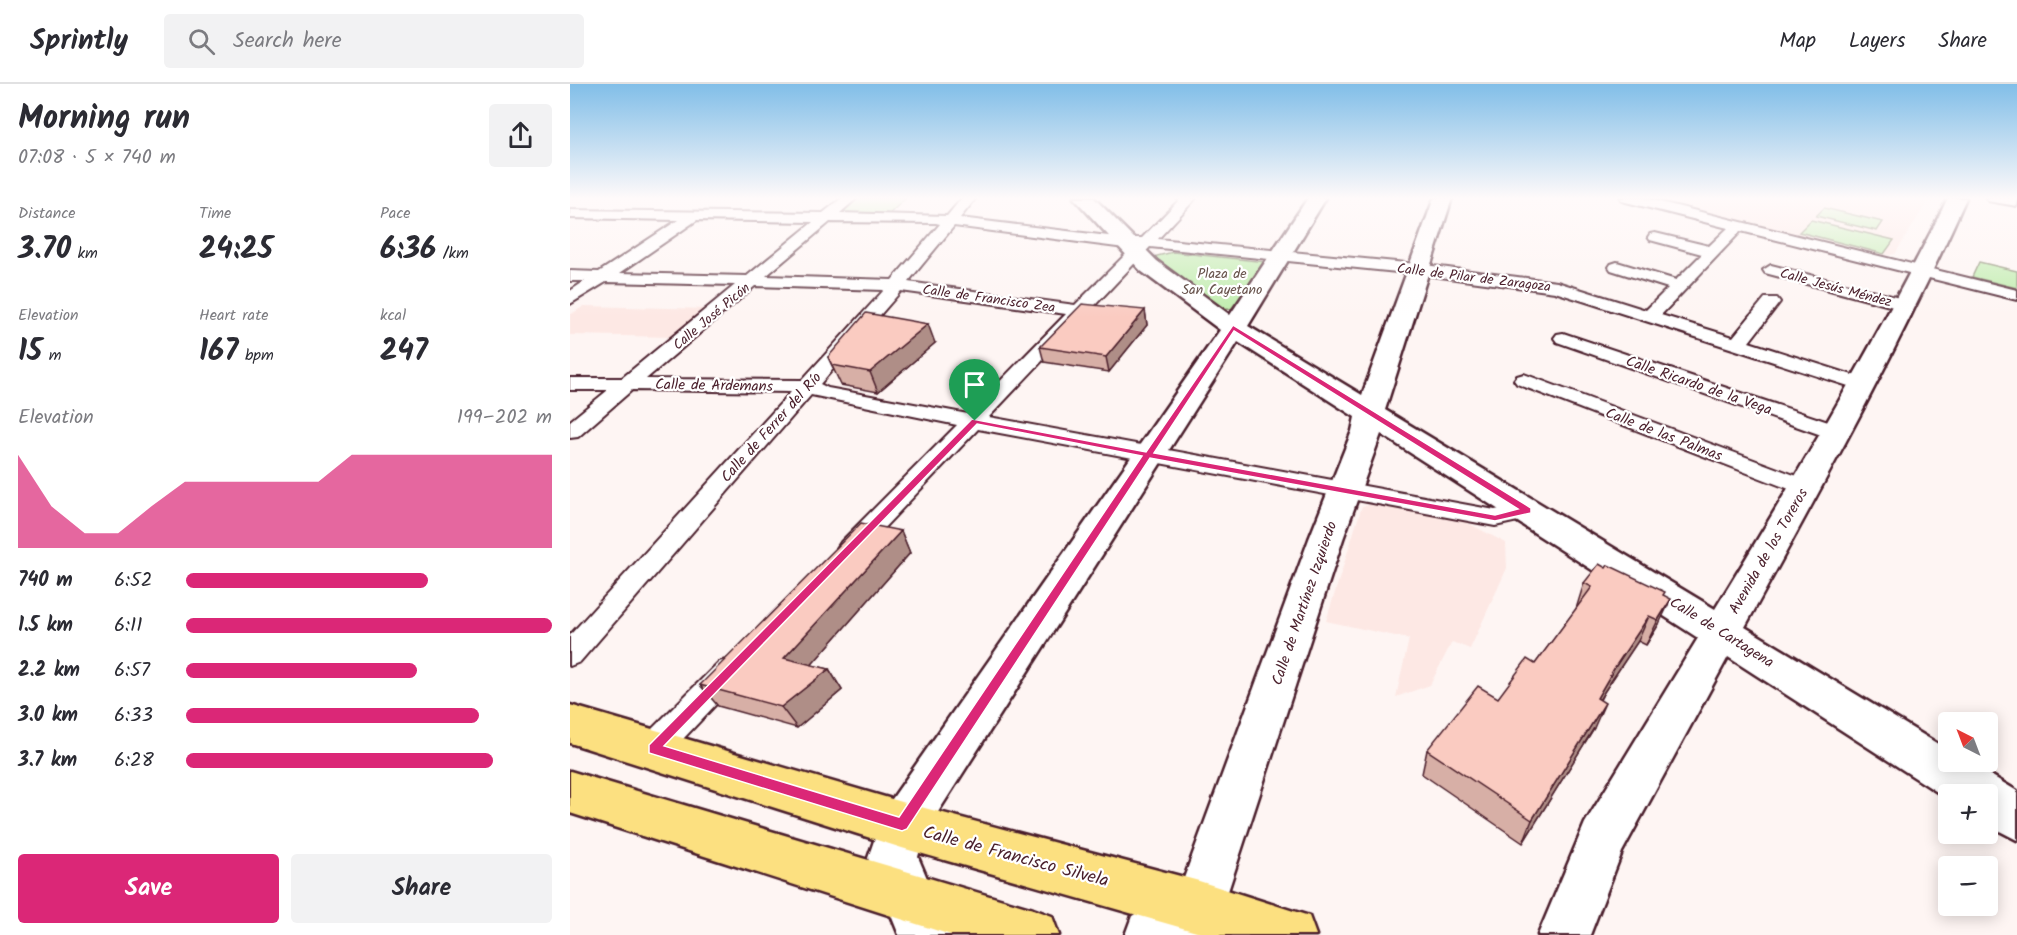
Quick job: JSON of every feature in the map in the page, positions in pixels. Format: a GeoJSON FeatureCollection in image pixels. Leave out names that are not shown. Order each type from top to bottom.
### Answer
{"type":"FeatureCollection","features":[{"type":"Feature","properties":{"kind":"main road","name":"Calle de Francisco Silvela"},"geometry":{"type":"LineString","coordinates":[[570,724],[902,825],[1199,907],[1290,935]]}},
{"type":"Feature","properties":{"kind":"main road"},"geometry":{"type":"LineString","coordinates":[[570,792],[917,916],[1033,935]]}},
{"type":"Feature","properties":{"kind":"street"},"geometry":{"type":"LineString","coordinates":[[570,299],[661,238]]}},
{"type":"Feature","properties":{"kind":"street","name":"Calle José Picón"},"geometry":{"type":"LineString","coordinates":[[570,432],[803,238]]}},
{"type":"Feature","properties":{"kind":"street","name":"Calle de Ferrer del Río"},"geometry":{"type":"LineString","coordinates":[[570,654],[897,285],[935,238]]}},
{"type":"Feature","properties":{"kind":"street","name":"Calle de Pilar de Zaragoza"},"geometry":{"type":"LineString","coordinates":[[1076,238],[1135,246],[1282,256],[1417,269],[1557,287],[1862,384]]}},
{"type":"Feature","properties":{"kind":"street","name":"Calle de Cartagena"},"geometry":{"type":"LineString","coordinates":[[1126,238],[1162,277],[1233,328],[1964,784]]}},
{"type":"Feature","properties":{"kind":"street"},"geometry":{"type":"LineString","coordinates":[[832,566],[1080,311],[1144,238]]}},
{"type":"Feature","properties":{"kind":"street"},"geometry":{"type":"LineString","coordinates":[[917,916],[893,858],[902,825],[1293,238]]}},
{"type":"Feature","properties":{"kind":"street","name":"Calle de Martínez Izquierdo"},"geometry":{"type":"LineString","coordinates":[[1199,907],[1367,431],[1370,412],[1428,238]]}},
{"type":"Feature","properties":{"kind":"street"},"geometry":{"type":"LineString","coordinates":[[1658,238],[1713,252]]}},
{"type":"Feature","properties":{"kind":"street"},"geometry":{"type":"LineString","coordinates":[[1650,317],[1727,238]]}},
{"type":"Feature","properties":{"kind":"street"},"geometry":{"type":"LineString","coordinates":[[1785,238],[2017,295]]}},
{"type":"Feature","properties":{"kind":"street","name":"Avenida de los Toreros"},"geometry":{"type":"LineString","coordinates":[[1564,935],[1602,840],[1720,631],[1745,595],[1862,384],[1901,304],[1937,238]]}},
{"type":"Feature","properties":{"kind":"street"},"geometry":{"type":"LineString","coordinates":[[1617,267],[1680,286]]}},
{"type":"Feature","properties":{"kind":"street","name":"Calle Jesús Méndez"},"geometry":{"type":"LineString","coordinates":[[1771,270],[1901,304]]}},
{"type":"Feature","properties":{"kind":"street","name":"Calle de Francisco Zea"},"geometry":{"type":"LineString","coordinates":[[570,276],[897,285],[1080,311]]}},
{"type":"Feature","properties":{"kind":"street"},"geometry":{"type":"LineString","coordinates":[[1737,345],[1771,302]]}},
{"type":"Feature","properties":{"kind":"street","name":"Calle Ricardo de la Vega"},"geometry":{"type":"LineString","coordinates":[[1563,338],[1835,432]]}},
{"type":"Feature","properties":{"kind":"street","name":"Calle de las Palmas"},"geometry":{"type":"LineString","coordinates":[[1524,380],[1805,487]]}},
{"type":"Feature","properties":{"kind":"street","name":"Calle de Ardemans"},"geometry":{"type":"LineString","coordinates":[[570,384],[807,386],[822,393],[1344,492],[1495,518],[1527,511]]}},
{"type":"Feature","properties":{"kind":"street"},"geometry":{"type":"LineString","coordinates":[[653,749],[749,651]]}},
{"type":"Feature","properties":{"kind":"street"},"geometry":{"type":"LineString","coordinates":[[1998,805],[2017,817]]}},
{"type":"Feature","properties":{"kind":"street"},"geometry":{"type":"LineString","coordinates":[[1151,935],[1199,907]]}},
{"type":"Feature","properties":{"kind":"shaded area"},"geometry":{"type":"Polygon","coordinates":[[[1795,238],[1905,238],[1895,254],[1874,257],[1795,238]]]}},
{"type":"Feature","properties":{"kind":"shaded area"},"geometry":{"type":"Polygon","coordinates":[[[584,306],[711,309],[676,337],[570,335],[570,315],[584,306]]]}},
{"type":"Feature","properties":{"kind":"shaded area"},"geometry":{"type":"Polygon","coordinates":[[[1375,504],[1462,520],[1506,543],[1507,568],[1470,649],[1452,642],[1430,685],[1396,697],[1409,639],[1326,621],[1362,506],[1375,504]]]}},
{"type":"Feature","properties":{"kind":"green space"},"geometry":{"type":"Polygon","coordinates":[[[1821,238],[1885,238],[1894,240],[1884,254],[1821,238]]]}},
{"type":"Feature","properties":{"kind":"green space","name":"Plaza de San Cayetano"},"geometry":{"type":"Polygon","coordinates":[[[1173,252],[1267,262],[1231,309],[1219,310],[1154,261],[1153,257],[1173,252]]]}},
{"type":"Feature","properties":{"kind":"green space"},"geometry":{"type":"Polygon","coordinates":[[[1979,262],[2017,271],[2017,288],[1972,277],[1979,262]]]}},
{"type":"Feature","properties":{"kind":"building"},"geometry":{"type":"Polygon","coordinates":[[[1082,304],[1145,310],[1106,357],[1040,347],[1082,304]]]}},
{"type":"Feature","properties":{"kind":"building"},"geometry":{"type":"Polygon","coordinates":[[[866,313],[928,324],[870,372],[832,365],[828,357],[866,313]]]}},
{"type":"Feature","properties":{"kind":"building"},"geometry":{"type":"Polygon","coordinates":[[[861,523],[901,531],[784,658],[829,669],[781,707],[700,685],[861,523]]]}},
{"type":"Feature","properties":{"kind":"building"},"geometry":{"type":"Polygon","coordinates":[[[1599,564],[1606,568],[1608,565],[1665,592],[1663,595],[1671,599],[1658,620],[1649,616],[1615,667],[1597,698],[1605,703],[1532,820],[1427,750],[1478,686],[1498,698],[1527,659],[1535,664],[1592,587],[1584,583],[1599,564]]]}},
{"type":"Feature","properties":{"kind":"route"},"geometry":{"type":"LineString","coordinates":[[975,421],[653,749],[902,825],[1148,455],[1495,518],[1527,511],[1233,328],[1148,455],[975,421]]}}]}
